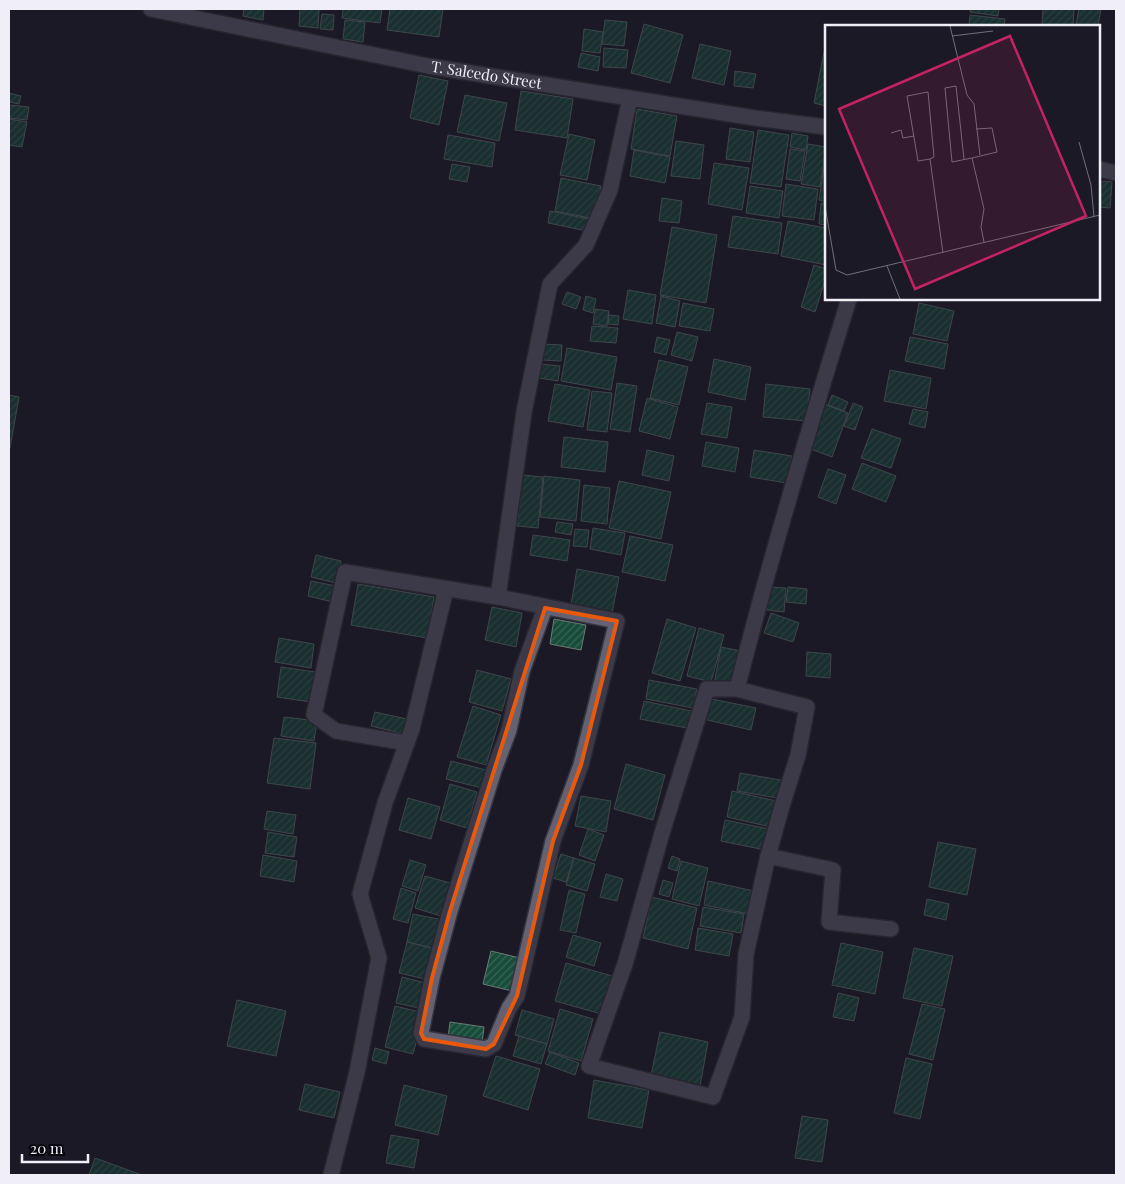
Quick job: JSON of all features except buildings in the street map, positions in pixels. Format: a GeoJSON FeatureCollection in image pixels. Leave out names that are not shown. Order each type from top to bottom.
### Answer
{"type":"FeatureCollection","features":[{"type":"Feature","properties":{"kind":"street","name":"T. Salcedo Street"},"geometry":{"type":"LineString","coordinates":[[151,9],[428,66],[755,118],[825,127]]}},
{"type":"Feature","properties":{"kind":"street"},"geometry":{"type":"LineString","coordinates":[[498,597],[524,412],[550,284],[586,245],[610,190],[630,98]]}},
{"type":"Feature","properties":{"kind":"street"},"geometry":{"type":"LineString","coordinates":[[1100,169],[1116,173]]}},
{"type":"Feature","properties":{"kind":"street"},"geometry":{"type":"LineString","coordinates":[[737,689],[822,384],[849,300]]}},
{"type":"Feature","properties":{"kind":"street"},"geometry":{"type":"LineString","coordinates":[[407,743],[336,732],[314,715],[345,572],[498,597],[617,621],[581,766],[553,840],[516,996],[494,1044],[486,1049],[424,1039],[421,1033],[432,978],[448,920],[494,770],[509,730],[522,671],[545,608]]}},
{"type":"Feature","properties":{"kind":"street"},"geometry":{"type":"LineString","coordinates":[[331,1175],[358,1072],[380,958],[360,894],[385,803],[412,729],[446,589]]}},
{"type":"Feature","properties":{"kind":"street"},"geometry":{"type":"LineString","coordinates":[[707,689],[737,689],[807,707],[798,754],[768,856],[746,954],[742,1017],[713,1097],[589,1066],[625,964],[662,833],[707,689]]}},
{"type":"Feature","properties":{"kind":"street"},"geometry":{"type":"LineString","coordinates":[[768,856],[833,870],[829,922],[891,929]]}},
{"type":"Feature","properties":{"kind":"highlighted area"},"geometry":{"type":"Polygon","coordinates":[[[545,608],[617,621],[581,765],[553,841],[517,996],[494,1044],[486,1049],[424,1039],[421,1033],[432,978],[450,911],[545,608]]]}}]}
